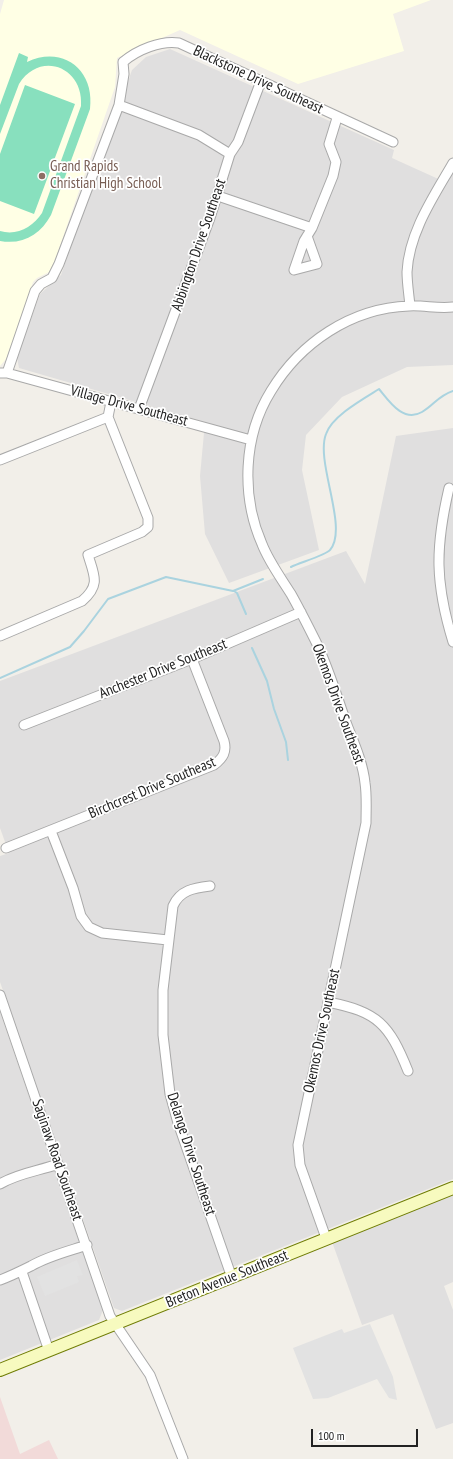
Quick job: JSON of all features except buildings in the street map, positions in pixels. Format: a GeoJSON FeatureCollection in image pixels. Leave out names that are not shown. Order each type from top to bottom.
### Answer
{"type":"FeatureCollection","features":[{"type":"Feature","properties":{"kind":"main road","name":"Breton Avenue Southeast"},"geometry":{"type":"LineString","coordinates":[[0,1370],[453,1188]]}},
{"type":"Feature","properties":{"kind":"street","name":"Blackstone Drive Southeast"},"geometry":{"type":"LineString","coordinates":[[123,62],[130,56],[164,42],[179,43],[337,118],[393,142]]}},
{"type":"Feature","properties":{"kind":"street","name":"Village Drive Southeast"},"geometry":{"type":"LineString","coordinates":[[123,62],[124,74],[119,105],[59,264],[52,278],[41,284],[36,291],[4,373],[251,440]]}},
{"type":"Feature","properties":{"kind":"street","name":"Abbington Drive Southeast"},"geometry":{"type":"LineString","coordinates":[[139,409],[218,196],[230,154],[238,142],[261,82]]}},
{"type":"Feature","properties":{"kind":"street"},"geometry":{"type":"LineString","coordinates":[[119,105],[199,135],[230,154]]}},
{"type":"Feature","properties":{"kind":"street"},"geometry":{"type":"LineString","coordinates":[[218,196],[310,232],[333,176],[336,162],[329,144],[337,118]]}},
{"type":"Feature","properties":{"kind":"street"},"geometry":{"type":"LineString","coordinates":[[410,306],[407,273],[409,256],[418,226],[453,162]]}},
{"type":"Feature","properties":{"kind":"street","name":"Okemos Drive Southeast"},"geometry":{"type":"LineString","coordinates":[[326,1238],[300,1165],[298,1145],[366,823],[365,781],[326,664],[302,612],[271,563],[255,524],[248,478],[251,440],[257,420],[277,380],[292,362],[328,331],[366,314],[386,308],[410,306],[453,307]]}},
{"type":"Feature","properties":{"kind":"street"},"geometry":{"type":"LineString","coordinates":[[0,636],[82,601],[92,593],[95,584],[88,555],[142,532],[148,527],[148,518],[108,416],[111,402]]}},
{"type":"Feature","properties":{"kind":"street"},"geometry":{"type":"LineString","coordinates":[[0,460],[108,416]]}},
{"type":"Feature","properties":{"kind":"street"},"geometry":{"type":"LineString","coordinates":[[449,488],[441,528],[438,554],[439,585],[453,642]]}},
{"type":"Feature","properties":{"kind":"street","name":"Anchester Drive Southeast"},"geometry":{"type":"LineString","coordinates":[[24,725],[192,659],[302,612]]}},
{"type":"Feature","properties":{"kind":"street","name":"Birchcrest Drive Southeast"},"geometry":{"type":"LineString","coordinates":[[6,848],[214,765],[221,760],[226,748],[224,741],[192,659]]}},
{"type":"Feature","properties":{"kind":"street"},"geometry":{"type":"LineString","coordinates":[[51,830],[73,888],[81,916],[89,927],[102,933],[168,940]]}},
{"type":"Feature","properties":{"kind":"street","name":"Delange Drive Southeast"},"geometry":{"type":"LineString","coordinates":[[210,886],[183,892],[177,897],[173,906],[163,990],[163,1028],[170,1094],[178,1124],[232,1278]]}},
{"type":"Feature","properties":{"kind":"street","name":"Saginaw Road Southeast"},"geometry":{"type":"LineString","coordinates":[[0,995],[87,1245],[110,1316],[150,1375],[183,1459]]}},
{"type":"Feature","properties":{"kind":"street"},"geometry":{"type":"LineString","coordinates":[[328,1002],[350,1006],[367,1013],[385,1026],[397,1044],[408,1071]]}},
{"type":"Feature","properties":{"kind":"street"},"geometry":{"type":"LineString","coordinates":[[0,1184],[16,1175],[39,1171],[58,1164]]}},
{"type":"Feature","properties":{"kind":"street"},"geometry":{"type":"LineString","coordinates":[[0,1280],[22,1272],[31,1266],[87,1245]]}},
{"type":"Feature","properties":{"kind":"street"},"geometry":{"type":"LineString","coordinates":[[22,1272],[49,1351]]}},
{"type":"Feature","properties":{"kind":"shaded area","name":"Grand Rapids Christian High School"},"geometry":{"type":"Polygon","coordinates":[[[4,0],[431,0],[393,14],[404,51],[298,84],[180,30],[117,58],[115,87],[53,266],[49,272],[37,278],[33,282],[6,359],[0,366],[0,14],[4,0]]]}},
{"type":"Feature","properties":{"kind":"shaded area"},"geometry":{"type":"Polygon","coordinates":[[[170,49],[394,150],[392,158],[445,182],[453,170],[453,365],[407,367],[342,397],[306,435],[302,470],[319,550],[229,583],[205,534],[200,476],[205,422],[19,368],[17,357],[40,294],[61,275],[132,70],[146,57],[170,49]]]}},
{"type":"Feature","properties":{"kind":"shaded area"},"geometry":{"type":"Polygon","coordinates":[[[453,428],[453,1179],[122,1311],[114,1308],[0,982],[0,856],[9,853],[0,828],[0,681],[346,551],[365,584],[396,436],[453,428]]]}},
{"type":"Feature","properties":{"kind":"shaded area"},"geometry":{"type":"Polygon","coordinates":[[[0,1012],[103,1310],[99,1320],[0,1360],[0,1012]]]}},
{"type":"Feature","properties":{"kind":"shaded area"},"geometry":{"type":"Polygon","coordinates":[[[453,1194],[453,1282],[444,1286],[453,1310],[453,1423],[436,1429],[393,1314],[362,1325],[331,1239],[453,1194]]]}},
{"type":"Feature","properties":{"kind":"shaded area"},"geometry":{"type":"Polygon","coordinates":[[[77,1260],[83,1275],[77,1276],[79,1282],[45,1296],[37,1277],[77,1260]]]}},
{"type":"Feature","properties":{"kind":"shaded area"},"geometry":{"type":"Polygon","coordinates":[[[370,1324],[393,1377],[397,1400],[389,1398],[377,1379],[328,1398],[313,1399],[293,1348],[342,1329],[344,1333],[370,1324]]]}},
{"type":"Feature","properties":{"kind":"shaded area"},"geometry":{"type":"Polygon","coordinates":[[[0,1397],[20,1454],[49,1440],[58,1459],[0,1459],[0,1397]]]}},
{"type":"Feature","properties":{"kind":"green space"},"geometry":{"type":"Polygon","coordinates":[[[19,53],[28,57],[27,62],[40,58],[53,57],[64,59],[74,64],[82,73],[87,83],[90,95],[90,109],[51,215],[47,222],[30,237],[23,240],[8,242],[0,241],[0,231],[12,232],[24,229],[34,222],[42,213],[81,106],[80,92],[76,81],[68,73],[59,68],[49,66],[38,68],[28,74],[19,84],[0,134],[0,105],[19,53]]]}},
{"type":"Feature","properties":{"kind":"green space"},"geometry":{"type":"Polygon","coordinates":[[[25,85],[75,104],[34,214],[0,201],[0,154],[25,85]]]}},
{"type":"Feature","properties":{"kind":"waterway"},"geometry":{"type":"LineString","coordinates":[[291,567],[328,552],[335,540],[336,527],[327,477],[324,446],[329,427],[341,414],[379,389],[397,409],[409,415],[415,415],[422,412],[444,395],[453,391]]}},
{"type":"Feature","properties":{"kind":"waterway"},"geometry":{"type":"LineString","coordinates":[[0,678],[70,647],[108,599],[166,577],[233,591],[263,579]]}},
{"type":"Feature","properties":{"kind":"waterway"},"geometry":{"type":"LineString","coordinates":[[234,591],[237,593],[246,614]]}},
{"type":"Feature","properties":{"kind":"waterway"},"geometry":{"type":"LineString","coordinates":[[252,648],[267,681],[274,709],[286,742],[288,760]]}},
{"type":"Feature","properties":{"kind":"place","name":"Grand Rapids Christian High School"},"geometry":{"type":"Point","coordinates":[42,176]}}]}
